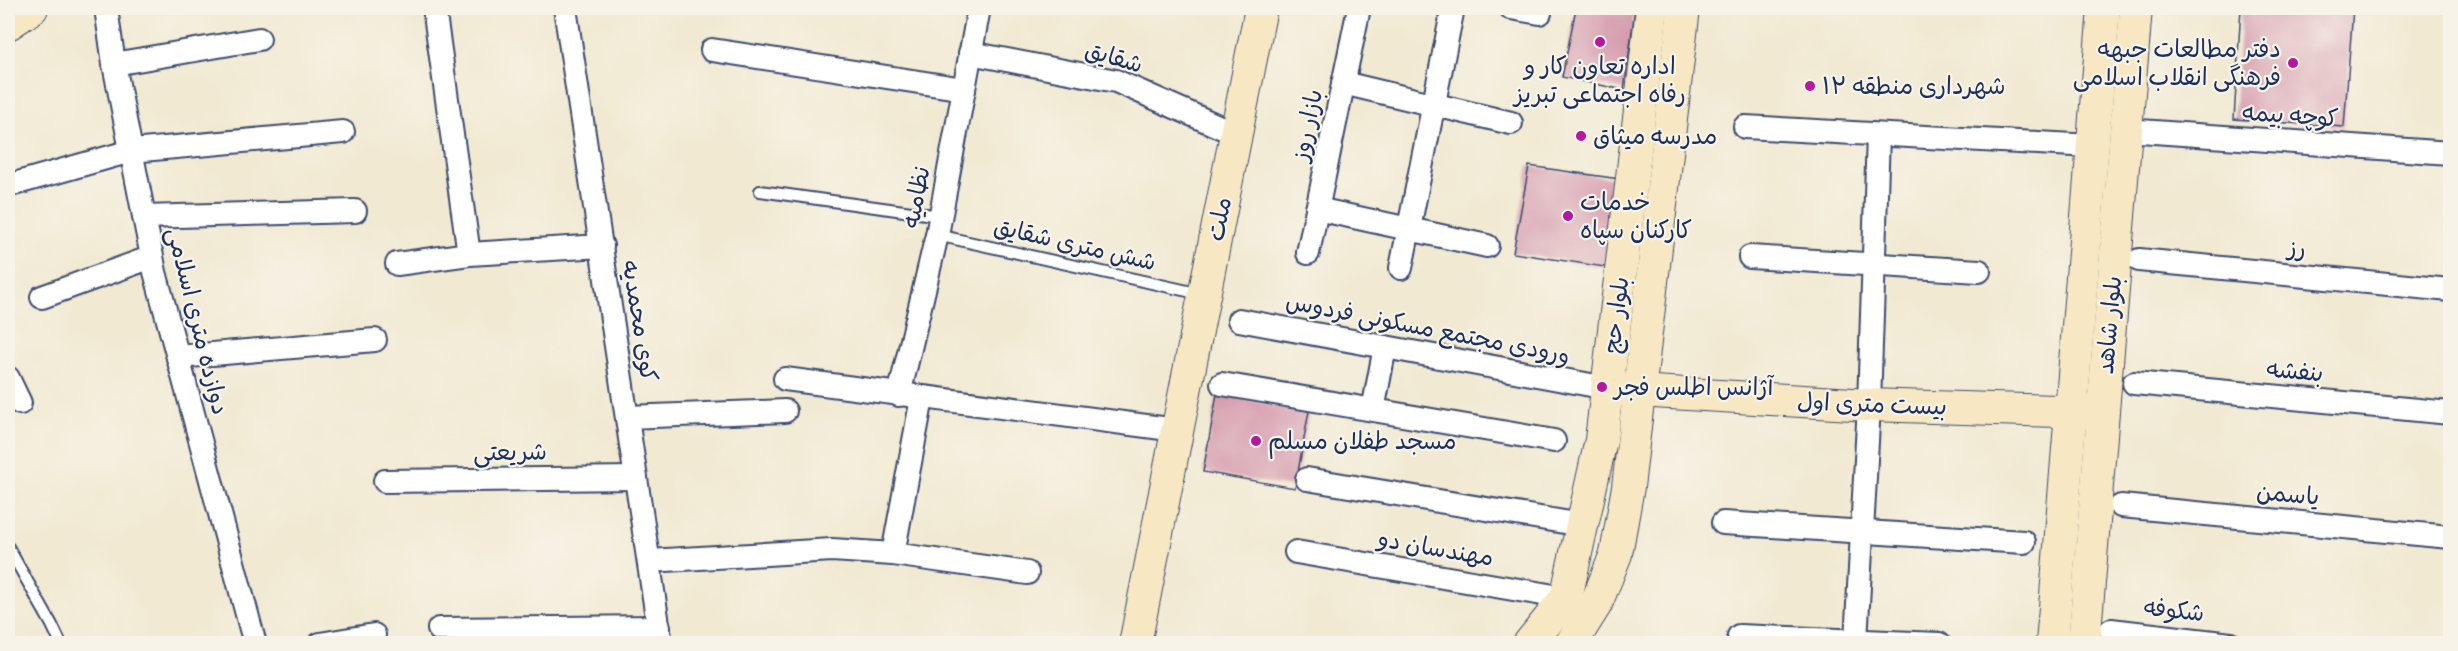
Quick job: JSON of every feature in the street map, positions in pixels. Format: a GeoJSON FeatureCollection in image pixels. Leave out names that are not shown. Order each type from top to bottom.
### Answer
{"type":"FeatureCollection","features":[{"type":"Feature","properties":{"kind":"main road"},"geometry":{"type":"LineString","coordinates":[[8,24],[32,8]]}},
{"type":"Feature","properties":{"kind":"main road","name":"ملت"},"geometry":{"type":"LineString","coordinates":[[1135,644],[1261,8]]}},
{"type":"Feature","properties":{"kind":"main road","name":"بلوار حج"},"geometry":{"type":"LineString","coordinates":[[1529,644],[1566,598],[1600,440],[1652,8]]}},
{"type":"Feature","properties":{"kind":"main road","name":"بلوار حج"},"geometry":{"type":"LineString","coordinates":[[1571,644],[1596,604],[1616,554],[1628,487],[1684,8]]}},
{"type":"Feature","properties":{"kind":"main road","name":"بلوار شاهد"},"geometry":{"type":"LineString","coordinates":[[2052,644],[2104,8]]}},
{"type":"Feature","properties":{"kind":"main road","name":"بلوار شاهد"},"geometry":{"type":"LineString","coordinates":[[2097,637],[2102,413],[2136,8]]}},
{"type":"Feature","properties":{"kind":"main road","name":"بیست متری اول"},"geometry":{"type":"LineString","coordinates":[[1607,388],[1639,393],[1869,405],[2071,410],[2102,413]]}},
{"type":"Feature","properties":{"kind":"street","name":"دوازده متری اسلامی"},"geometry":{"type":"LineString","coordinates":[[106,8],[114,64],[152,257],[255,644]]}},
{"type":"Feature","properties":{"kind":"street"},"geometry":{"type":"LineString","coordinates":[[434,8],[469,254]]}},
{"type":"Feature","properties":{"kind":"street","name":"کوی محمدیه"},"geometry":{"type":"LineString","coordinates":[[565,8],[660,635]]}},
{"type":"Feature","properties":{"kind":"street","name":"نظامیه"},"geometry":{"type":"LineString","coordinates":[[899,395],[939,225],[979,8]]}},
{"type":"Feature","properties":{"kind":"street","name":"بازار روز"},"geometry":{"type":"LineString","coordinates":[[1308,253],[1359,8]]}},
{"type":"Feature","properties":{"kind":"street"},"geometry":{"type":"LineString","coordinates":[[1401,268],[1453,8]]}},
{"type":"Feature","properties":{"kind":"street"},"geometry":{"type":"LineString","coordinates":[[1511,8],[1540,14]]}},
{"type":"Feature","properties":{"kind":"street"},"geometry":{"type":"LineString","coordinates":[[114,64],[259,39]]}},
{"type":"Feature","properties":{"kind":"street"},"geometry":{"type":"LineString","coordinates":[[712,50],[964,88]]}},
{"type":"Feature","properties":{"kind":"street","name":"شقایق"},"geometry":{"type":"LineString","coordinates":[[970,53],[1116,81],[1236,134]]}},
{"type":"Feature","properties":{"kind":"street"},"geometry":{"type":"LineString","coordinates":[[1343,83],[1511,123]]}},
{"type":"Feature","properties":{"kind":"street"},"geometry":{"type":"LineString","coordinates":[[1745,127],[2092,146]]}},
{"type":"Feature","properties":{"kind":"street","name":"کوچه بیمه"},"geometry":{"type":"LineString","coordinates":[[2126,130],[2451,153]]}},
{"type":"Feature","properties":{"kind":"street"},"geometry":{"type":"LineString","coordinates":[[14,184],[131,151],[343,132]]}},
{"type":"Feature","properties":{"kind":"street"},"geometry":{"type":"LineString","coordinates":[[1856,640],[1869,405],[1878,135]]}},
{"type":"Feature","properties":{"kind":"street"},"geometry":{"type":"LineString","coordinates":[[1317,209],[1487,246]]}},
{"type":"Feature","properties":{"kind":"street"},"geometry":{"type":"LineString","coordinates":[[144,217],[356,211]]}},
{"type":"Feature","properties":{"kind":"street"},"geometry":{"type":"LineString","coordinates":[[397,264],[469,254],[602,246]]}},
{"type":"Feature","properties":{"kind":"street"},"geometry":{"type":"LineString","coordinates":[[42,297],[152,257]]}},
{"type":"Feature","properties":{"kind":"street"},"geometry":{"type":"LineString","coordinates":[[1750,257],[1979,271]]}},
{"type":"Feature","properties":{"kind":"street","name":"رز"},"geometry":{"type":"LineString","coordinates":[[2139,260],[2451,290]]}},
{"type":"Feature","properties":{"kind":"street","name":"ورودی مجتمع مسکونی فردوس"},"geometry":{"type":"LineString","coordinates":[[1239,320],[1607,388]]}},
{"type":"Feature","properties":{"kind":"street"},"geometry":{"type":"LineString","coordinates":[[178,357],[375,340]]}},
{"type":"Feature","properties":{"kind":"street"},"geometry":{"type":"LineString","coordinates":[[1373,410],[1385,347]]}},
{"type":"Feature","properties":{"kind":"street"},"geometry":{"type":"LineString","coordinates":[[8,378],[20,403]]}},
{"type":"Feature","properties":{"kind":"street"},"geometry":{"type":"LineString","coordinates":[[785,379],[1177,430]]}},
{"type":"Feature","properties":{"kind":"street","name":"بنفشه"},"geometry":{"type":"LineString","coordinates":[[2134,383],[2451,413]]}},
{"type":"Feature","properties":{"kind":"street"},"geometry":{"type":"LineString","coordinates":[[1222,384],[1554,441]]}},
{"type":"Feature","properties":{"kind":"street"},"geometry":{"type":"LineString","coordinates":[[893,554],[922,398]]}},
{"type":"Feature","properties":{"kind":"street"},"geometry":{"type":"LineString","coordinates":[[627,417],[785,411]]}},
{"type":"Feature","properties":{"kind":"street","name":"شریعتی"},"geometry":{"type":"LineString","coordinates":[[385,481],[636,478]]}},
{"type":"Feature","properties":{"kind":"street"},"geometry":{"type":"LineString","coordinates":[[1307,479],[1582,525]]}},
{"type":"Feature","properties":{"kind":"street","name":"یاسمن"},"geometry":{"type":"LineString","coordinates":[[2121,506],[2451,537]]}},
{"type":"Feature","properties":{"kind":"street"},"geometry":{"type":"LineString","coordinates":[[1723,523],[2024,542]]}},
{"type":"Feature","properties":{"kind":"street"},"geometry":{"type":"LineString","coordinates":[[649,561],[832,550],[893,554],[1026,573]]}},
{"type":"Feature","properties":{"kind":"street","name":"مهندسان دو"},"geometry":{"type":"LineString","coordinates":[[1296,552],[1566,598]]}},
{"type":"Feature","properties":{"kind":"street"},"geometry":{"type":"LineString","coordinates":[[439,629],[660,635]]}},
{"type":"Feature","properties":{"kind":"street"},"geometry":{"type":"LineString","coordinates":[[320,644],[375,635]]}},
{"type":"Feature","properties":{"kind":"street"},"geometry":{"type":"LineString","coordinates":[[1739,636],[1939,644]]}},
{"type":"Feature","properties":{"kind":"street","name":"شکوفه"},"geometry":{"type":"LineString","coordinates":[[2097,637],[2232,644]]}},
{"type":"Feature","properties":{"kind":"lane","name":"شش متری شقایق"},"geometry":{"type":"LineString","coordinates":[[760,190],[939,225],[1204,295]]}},
{"type":"Feature","properties":{"kind":"lane"},"geometry":{"type":"LineString","coordinates":[[8,547],[61,644]]}},
{"type":"Feature","properties":{"kind":"building","name":"اداره تعاون کار و رفاه اجتماعی تبریز"},"geometry":{"type":"Polygon","coordinates":[[[1576,8],[1635,8],[1624,90],[1562,77],[1576,8]]]}},
{"type":"Feature","properties":{"kind":"building","name":"دفتر مطالعات جبهه فرهنگی انقلاب اسلامی"},"geometry":{"type":"Polygon","coordinates":[[[2241,8],[2353,8],[2344,127],[2234,119],[2241,8]]]}},
{"type":"Feature","properties":{"kind":"building","name":"خدمات کارکنان سپاه"},"geometry":{"type":"Polygon","coordinates":[[[1529,166],[1619,179],[1611,268],[1513,253],[1529,166]]]}},
{"type":"Feature","properties":{"kind":"building","name":"مسجد طفلان مسلم"},"geometry":{"type":"Polygon","coordinates":[[[1217,394],[1309,411],[1295,488],[1203,472],[1217,394]]]}},
{"type":"Feature","properties":{"kind":"place","name":"اداره تعاون کار و رفاه اجتماعی تبریز"},"geometry":{"type":"Point","coordinates":[1600,42]}},
{"type":"Feature","properties":{"kind":"place","name":"دفتر مطالعات جبهه فرهنگی انقلاب اسلامی"},"geometry":{"type":"Point","coordinates":[2293,63]}},
{"type":"Feature","properties":{"kind":"place","name":"شهرداری منطقه ۱۲"},"geometry":{"type":"Point","coordinates":[1810,86]}},
{"type":"Feature","properties":{"kind":"place","name":"مدرسه میثاق"},"geometry":{"type":"Point","coordinates":[1581,136]}},
{"type":"Feature","properties":{"kind":"place","name":"خدمات کارکنان سپاه"},"geometry":{"type":"Point","coordinates":[1568,216]}},
{"type":"Feature","properties":{"kind":"place","name":"آژانس اطلس فجر"},"geometry":{"type":"Point","coordinates":[1602,387]}},
{"type":"Feature","properties":{"kind":"place","name":"مسجد طفلان مسلم"},"geometry":{"type":"Point","coordinates":[1256,441]}}]}
